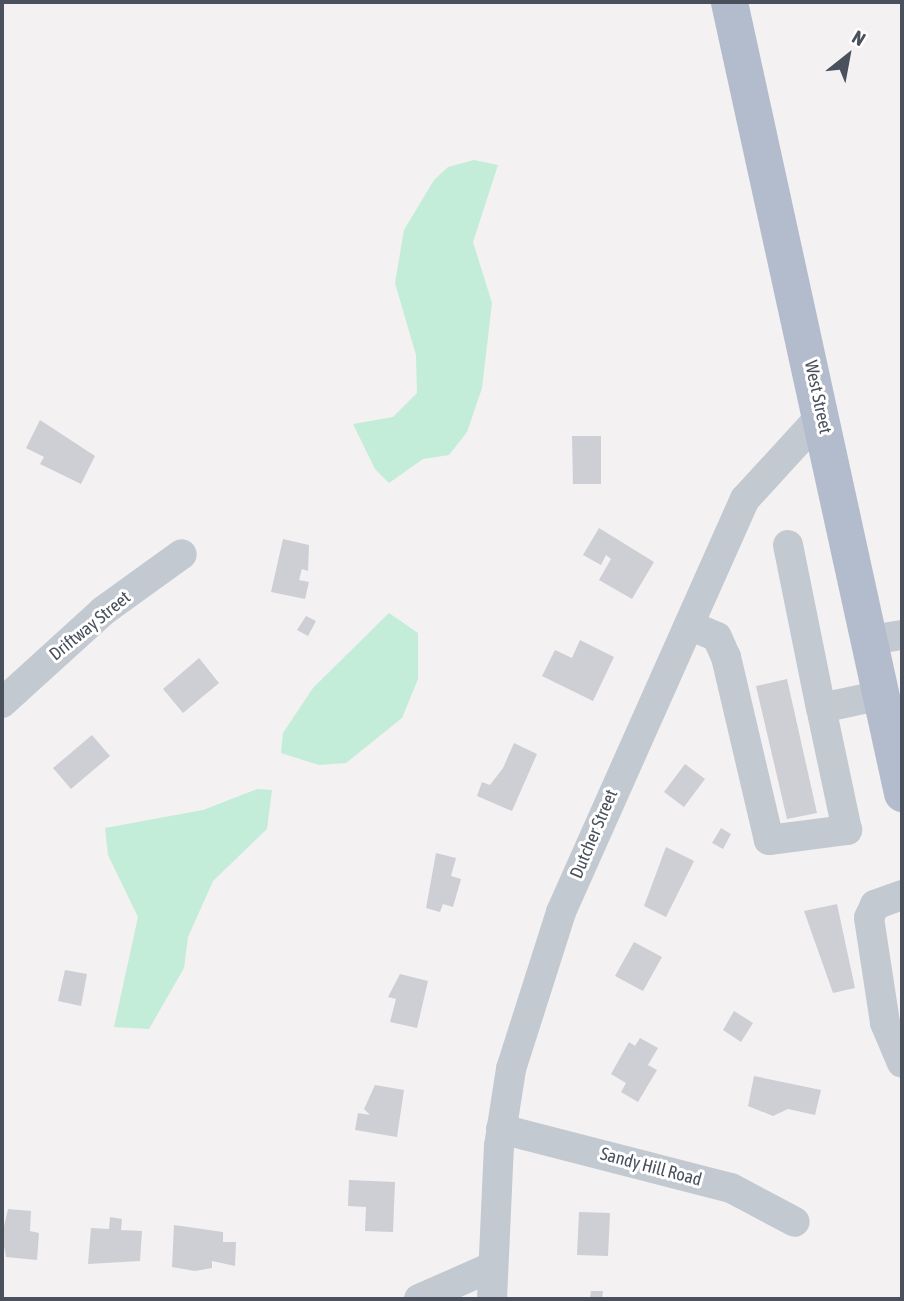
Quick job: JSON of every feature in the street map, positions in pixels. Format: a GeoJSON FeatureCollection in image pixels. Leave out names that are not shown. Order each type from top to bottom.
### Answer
{"type":"FeatureCollection","features":[{"type":"Feature","properties":{"kind":"main road","name":"West Street"},"geometry":{"type":"LineString","coordinates":[[729,2],[821,416],[886,638],[882,695],[902,793]]}},
{"type":"Feature","properties":{"kind":"street","name":"Dutcher Street"},"geometry":{"type":"LineString","coordinates":[[492,1299],[501,1129],[511,1069],[561,912],[746,499],[821,416]]}},
{"type":"Feature","properties":{"kind":"street"},"geometry":{"type":"LineString","coordinates":[[689,625],[717,637],[726,657],[769,840],[847,830],[788,545]]}},
{"type":"Feature","properties":{"kind":"street","name":"Driftway Street"},"geometry":{"type":"LineString","coordinates":[[2,703],[103,611],[183,554]]}},
{"type":"Feature","properties":{"kind":"street"},"geometry":{"type":"LineString","coordinates":[[821,708],[882,695]]}},
{"type":"Feature","properties":{"kind":"street"},"geometry":{"type":"LineString","coordinates":[[902,895],[874,905],[869,918],[885,1023],[902,1063]]}},
{"type":"Feature","properties":{"kind":"street","name":"Sandy Hill Road"},"geometry":{"type":"LineString","coordinates":[[501,1129],[731,1188],[795,1222]]}},
{"type":"Feature","properties":{"kind":"street"},"geometry":{"type":"LineString","coordinates":[[419,1299],[492,1267]]}},
{"type":"Feature","properties":{"kind":"green space"},"geometry":{"type":"Polygon","coordinates":[[[474,160],[498,165],[473,242],[492,303],[482,388],[467,432],[449,455],[423,459],[389,483],[375,469],[353,424],[393,417],[417,393],[416,355],[395,283],[404,230],[434,180],[448,167],[474,160]]]}},
{"type":"Feature","properties":{"kind":"green space"},"geometry":{"type":"Polygon","coordinates":[[[389,613],[418,633],[418,679],[402,718],[346,763],[319,765],[281,753],[283,733],[313,688],[389,613]]]}},
{"type":"Feature","properties":{"kind":"green space"},"geometry":{"type":"Polygon","coordinates":[[[257,789],[272,790],[267,829],[213,881],[188,937],[184,968],[149,1029],[114,1027],[138,917],[108,855],[105,828],[203,810],[257,789]]]}},
{"type":"Feature","properties":{"kind":"building"},"geometry":{"type":"Polygon","coordinates":[[[40,420],[95,456],[81,484],[40,464],[44,457],[26,448],[40,420]]]}},
{"type":"Feature","properties":{"kind":"building"},"geometry":{"type":"Polygon","coordinates":[[[572,436],[601,436],[601,484],[573,484],[572,436]]]}},
{"type":"Feature","properties":{"kind":"building"},"geometry":{"type":"Polygon","coordinates":[[[599,528],[654,562],[632,599],[599,580],[611,559],[606,555],[601,565],[583,555],[599,528]]]}},
{"type":"Feature","properties":{"kind":"building"},"geometry":{"type":"Polygon","coordinates":[[[283,539],[309,545],[308,571],[302,569],[299,580],[309,582],[305,599],[271,592],[283,539]]]}},
{"type":"Feature","properties":{"kind":"building"},"geometry":{"type":"Polygon","coordinates":[[[306,616],[316,621],[308,636],[297,630],[306,616]]]}},
{"type":"Feature","properties":{"kind":"building"},"geometry":{"type":"Polygon","coordinates":[[[580,640],[614,657],[593,701],[542,676],[555,650],[572,658],[580,640]]]}},
{"type":"Feature","properties":{"kind":"building"},"geometry":{"type":"Polygon","coordinates":[[[199,658],[219,683],[183,713],[163,689],[199,658]]]}},
{"type":"Feature","properties":{"kind":"building"},"geometry":{"type":"Polygon","coordinates":[[[787,679],[817,813],[787,819],[756,686],[787,679]]]}},
{"type":"Feature","properties":{"kind":"building"},"geometry":{"type":"Polygon","coordinates":[[[92,735],[110,756],[71,789],[53,768],[92,735]]]}},
{"type":"Feature","properties":{"kind":"building"},"geometry":{"type":"Polygon","coordinates":[[[514,743],[537,754],[512,811],[477,796],[482,782],[490,785],[503,768],[514,743]]]}},
{"type":"Feature","properties":{"kind":"building"},"geometry":{"type":"Polygon","coordinates":[[[685,764],[705,779],[684,807],[664,792],[685,764]]]}},
{"type":"Feature","properties":{"kind":"building"},"geometry":{"type":"Polygon","coordinates":[[[721,828],[731,834],[723,849],[712,843],[721,828]]]}},
{"type":"Feature","properties":{"kind":"building"},"geometry":{"type":"Polygon","coordinates":[[[666,847],[694,861],[666,917],[644,906],[666,847]]]}},
{"type":"Feature","properties":{"kind":"building"},"geometry":{"type":"Polygon","coordinates":[[[436,853],[456,858],[451,876],[461,879],[453,907],[443,904],[440,912],[426,908],[436,853]]]}},
{"type":"Feature","properties":{"kind":"building"},"geometry":{"type":"Polygon","coordinates":[[[837,904],[855,988],[833,993],[804,911],[837,904]]]}},
{"type":"Feature","properties":{"kind":"building"},"geometry":{"type":"Polygon","coordinates":[[[634,942],[662,957],[643,991],[615,976],[634,942]]]}},
{"type":"Feature","properties":{"kind":"building"},"geometry":{"type":"Polygon","coordinates":[[[65,970],[87,974],[81,1006],[58,1001],[65,970]]]}},
{"type":"Feature","properties":{"kind":"building"},"geometry":{"type":"Polygon","coordinates":[[[400,974],[428,981],[417,1028],[390,1022],[396,999],[388,997],[400,974]]]}},
{"type":"Feature","properties":{"kind":"building"},"geometry":{"type":"Polygon","coordinates":[[[734,1011],[753,1023],[741,1042],[723,1030],[734,1011]]]}},
{"type":"Feature","properties":{"kind":"building"},"geometry":{"type":"Polygon","coordinates":[[[640,1038],[658,1048],[648,1065],[657,1070],[638,1102],[621,1092],[626,1083],[611,1074],[629,1042],[635,1046],[640,1038]]]}},
{"type":"Feature","properties":{"kind":"building"},"geometry":{"type":"Polygon","coordinates":[[[754,1076],[821,1090],[815,1115],[788,1109],[773,1116],[748,1106],[754,1076]]]}},
{"type":"Feature","properties":{"kind":"building"},"geometry":{"type":"Polygon","coordinates":[[[375,1085],[404,1090],[397,1137],[355,1130],[358,1113],[370,1115],[364,1109],[375,1085]]]}},
{"type":"Feature","properties":{"kind":"building"},"geometry":{"type":"Polygon","coordinates":[[[349,1180],[395,1182],[393,1232],[365,1231],[366,1207],[348,1206],[349,1180]]]}},
{"type":"Feature","properties":{"kind":"building"},"geometry":{"type":"Polygon","coordinates":[[[8,1209],[31,1211],[30,1231],[39,1233],[37,1260],[6,1257],[2,1235],[8,1209]]]}},
{"type":"Feature","properties":{"kind":"building"},"geometry":{"type":"Polygon","coordinates":[[[579,1212],[610,1213],[608,1256],[577,1255],[579,1212]]]}},
{"type":"Feature","properties":{"kind":"building"},"geometry":{"type":"Polygon","coordinates":[[[110,1217],[122,1219],[121,1230],[142,1231],[140,1261],[88,1264],[91,1228],[109,1229],[110,1217]]]}},
{"type":"Feature","properties":{"kind":"building"},"geometry":{"type":"Polygon","coordinates":[[[174,1225],[223,1232],[223,1242],[236,1242],[235,1266],[212,1261],[212,1268],[195,1271],[172,1267],[174,1225]]]}},
{"type":"Feature","properties":{"kind":"building"},"geometry":{"type":"Polygon","coordinates":[[[591,1291],[603,1291],[602,1299],[590,1299],[591,1291]]]}}]}
